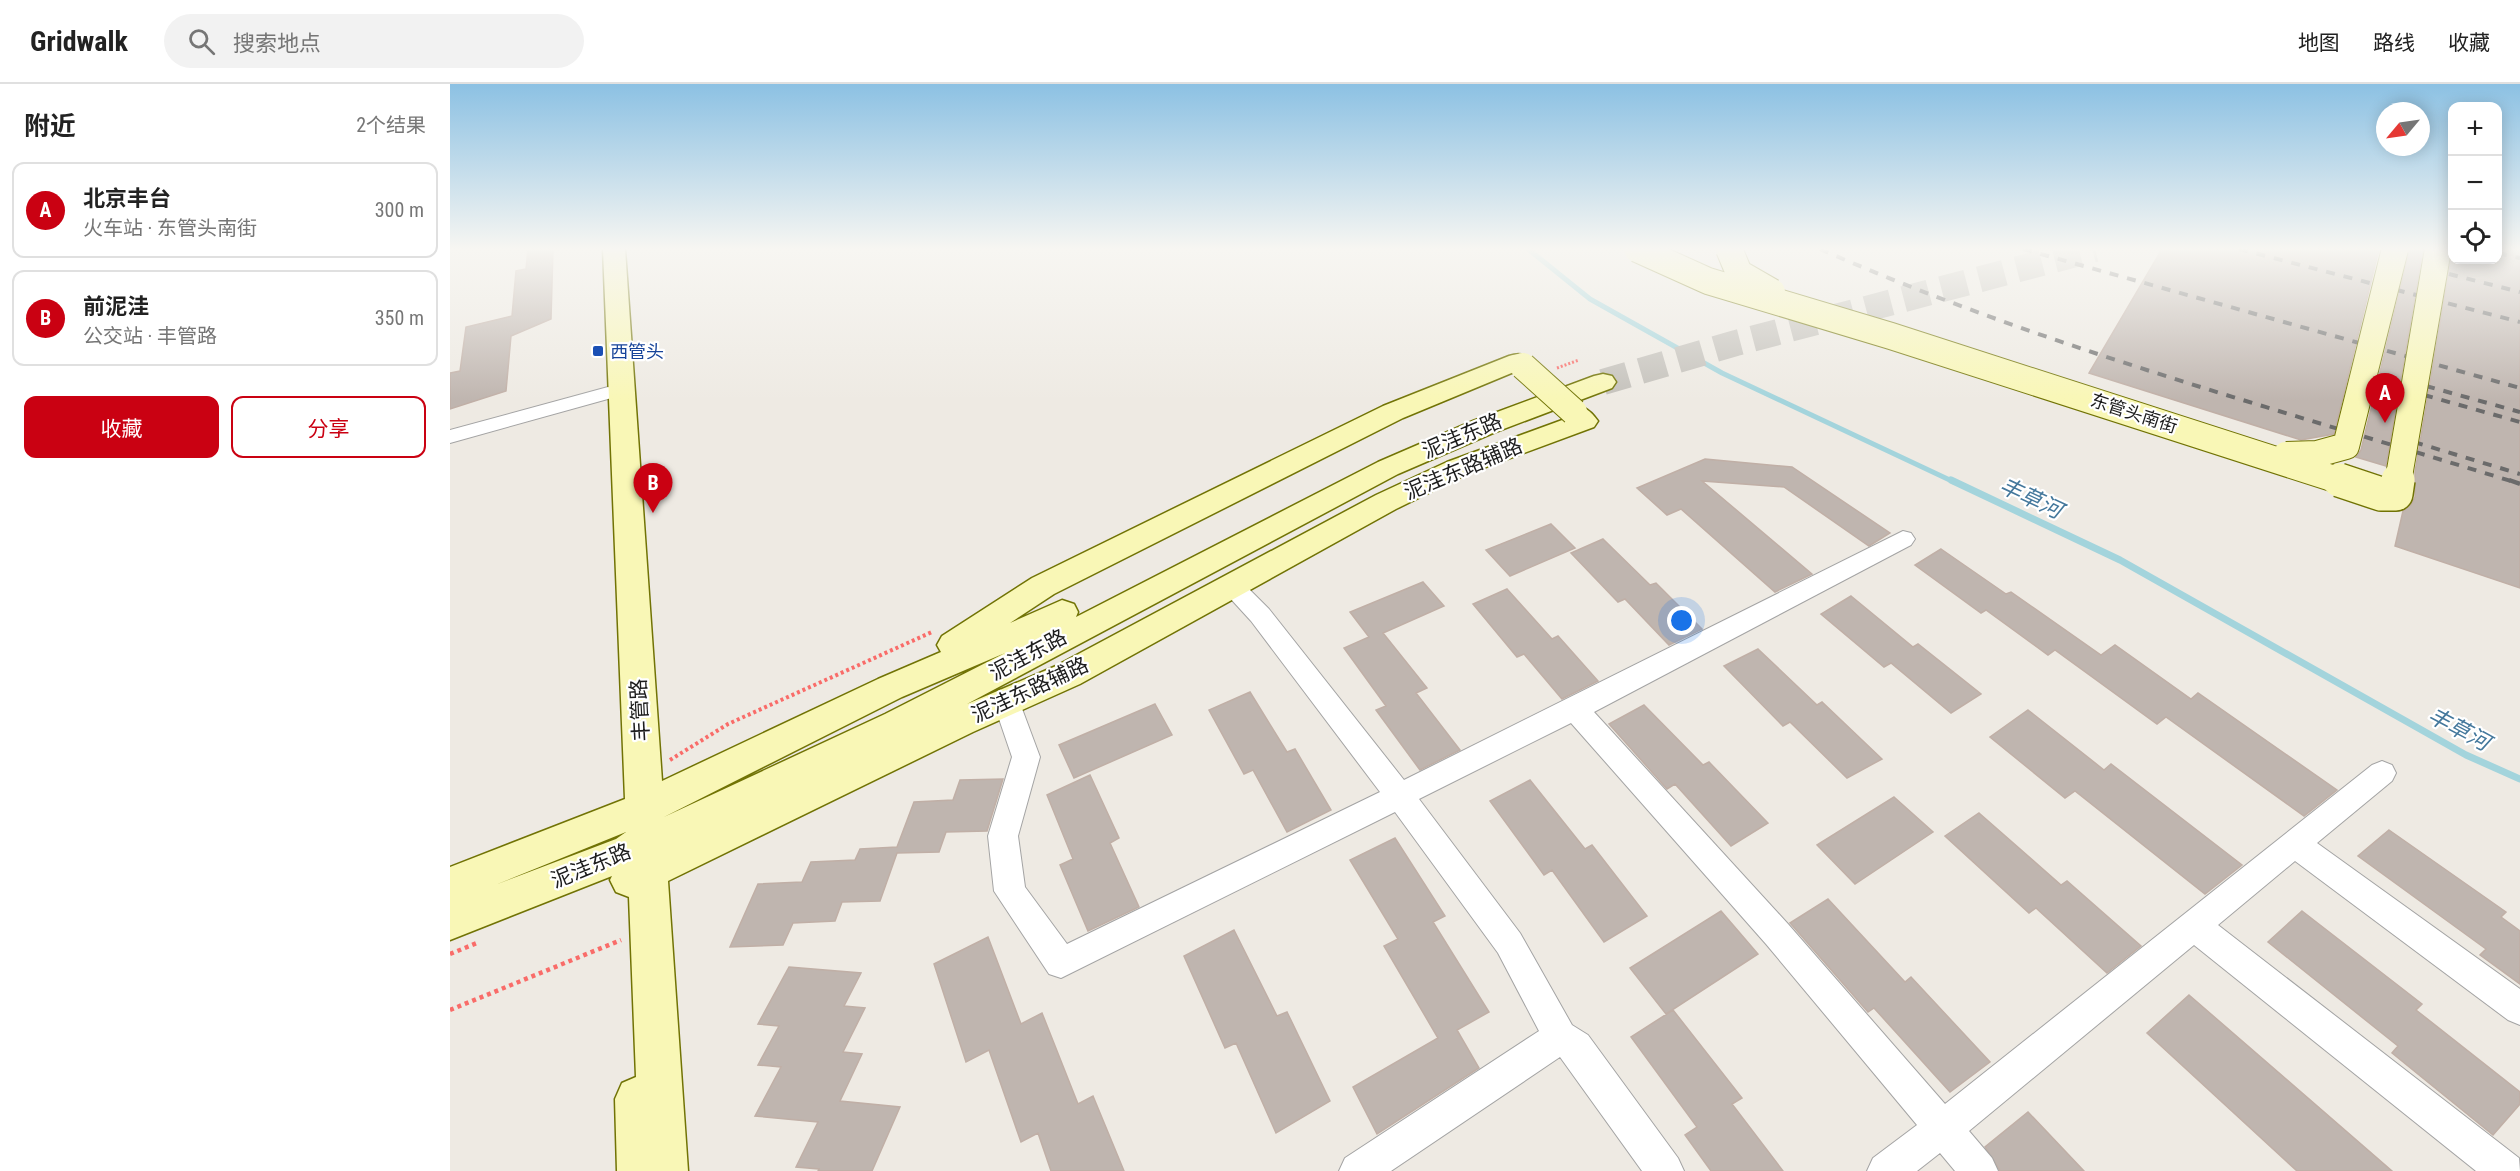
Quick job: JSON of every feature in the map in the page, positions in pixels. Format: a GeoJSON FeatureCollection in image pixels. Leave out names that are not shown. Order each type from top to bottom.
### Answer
{"type":"FeatureCollection","features":[{"type":"Feature","properties":{"kind":"main road","name":"丰管路"},"geometry":{"type":"LineString","coordinates":[[603,300],[638,845],[664,1171]]}},
{"type":"Feature","properties":{"kind":"main road","name":"丰管路"},"geometry":{"type":"LineString","coordinates":[[616,300],[638,845],[632,935],[641,1171]]}},
{"type":"Feature","properties":{"kind":"main road","name":"东管头南街"},"geometry":{"type":"LineString","coordinates":[[1770,300],[2203,435],[2381,494],[2396,494],[2429,300]]}},
{"type":"Feature","properties":{"kind":"main road"},"geometry":{"type":"LineString","coordinates":[[1792,300],[1891,336]]}},
{"type":"Feature","properties":{"kind":"main road"},"geometry":{"type":"LineString","coordinates":[[2203,435],[2264,453],[2309,456],[2331,452],[2346,446],[2382,300]]}},
{"type":"Feature","properties":{"kind":"main road","name":"泥洼东路辅路"},"geometry":{"type":"LineString","coordinates":[[638,845],[1036,691],[1386,502],[1457,468],[1584,421],[1518,361],[1393,412],[1043,586],[890,688]]}},
{"type":"Feature","properties":{"kind":"main road","name":"泥洼东路"},"geometry":{"type":"LineString","coordinates":[[450,885],[638,845],[890,688],[1029,629],[1369,456],[1452,419],[1596,376],[1388,468],[898,724],[638,845],[450,921]]}},
{"type":"Feature","properties":{"kind":"street"},"geometry":{"type":"LineString","coordinates":[[450,437],[608,393]]}},
{"type":"Feature","properties":{"kind":"street"},"geometry":{"type":"LineString","coordinates":[[1011,713],[1026,757],[1003,836],[1010,891],[1061,963],[1575,710],[1903,539]]}},
{"type":"Feature","properties":{"kind":"street"},"geometry":{"type":"LineString","coordinates":[[1231,586],[1260,615],[1400,796],[1509,943],[1560,1037],[1576,1047],[1665,1171]]}},
{"type":"Feature","properties":{"kind":"street"},"geometry":{"type":"LineString","coordinates":[[1575,710],[1777,934],[1979,1171]]}},
{"type":"Feature","properties":{"kind":"street"},"geometry":{"type":"LineString","coordinates":[[1886,1171],[1942,1129],[2296,845],[2382,773]]}},
{"type":"Feature","properties":{"kind":"street"},"geometry":{"type":"LineString","coordinates":[[2296,845],[2520,1009]]}},
{"type":"Feature","properties":{"kind":"street"},"geometry":{"type":"LineString","coordinates":[[2195,926],[2506,1171]]}},
{"type":"Feature","properties":{"kind":"street"},"geometry":{"type":"LineString","coordinates":[[1358,1171],[1560,1037]]}},
{"type":"Feature","properties":{"kind":"path"},"geometry":{"type":"LineString","coordinates":[[450,1011],[632,935]]}},
{"type":"Feature","properties":{"kind":"building"},"geometry":{"type":"Polygon","coordinates":[[[513,300],[552,300],[551,319],[511,336],[506,391],[450,409],[450,373],[460,371],[466,327],[512,316],[513,300]]]}},
{"type":"Feature","properties":{"kind":"building"},"geometry":{"type":"Polygon","coordinates":[[[2132,300],[2367,300],[2334,434],[2301,440],[2089,373],[2132,300]]]}},
{"type":"Feature","properties":{"kind":"building"},"geometry":{"type":"Polygon","coordinates":[[[2398,300],[2414,300],[2386,466],[2356,457],[2361,450],[2398,300]]]}},
{"type":"Feature","properties":{"kind":"building"},"geometry":{"type":"Polygon","coordinates":[[[2444,300],[2520,300],[2520,588],[2395,546],[2403,511],[2411,505],[2415,497],[2415,472],[2444,300]]]}},
{"type":"Feature","properties":{"kind":"building"},"geometry":{"type":"Polygon","coordinates":[[[1705,459],[1792,467],[1890,533],[1869,546],[1784,487],[1702,481],[1812,574],[1775,592],[1681,509],[1667,515],[1637,488],[1705,459]]]}},
{"type":"Feature","properties":{"kind":"building"},"geometry":{"type":"Polygon","coordinates":[[[1551,524],[1575,548],[1510,576],[1486,550],[1551,524]]]}},
{"type":"Feature","properties":{"kind":"building"},"geometry":{"type":"Polygon","coordinates":[[[1603,539],[1650,585],[1656,583],[1702,629],[1669,645],[1625,599],[1618,602],[1571,553],[1603,539]]]}},
{"type":"Feature","properties":{"kind":"building"},"geometry":{"type":"Polygon","coordinates":[[[1941,549],[2006,594],[2011,592],[2101,655],[2115,645],[2191,699],[2198,693],[2337,790],[2304,816],[2166,717],[2157,724],[2055,650],[2048,655],[1986,610],[1981,613],[1915,565],[1941,549]]]}},
{"type":"Feature","properties":{"kind":"building"},"geometry":{"type":"Polygon","coordinates":[[[1423,582],[1444,606],[1383,633],[1427,688],[1416,693],[1460,750],[1420,770],[1376,710],[1386,706],[1344,648],[1369,637],[1350,612],[1423,582]]]}},
{"type":"Feature","properties":{"kind":"building"},"geometry":{"type":"Polygon","coordinates":[[[1507,589],[1552,639],[1558,636],[1598,681],[1562,699],[1524,654],[1517,657],[1473,604],[1507,589]]]}},
{"type":"Feature","properties":{"kind":"building"},"geometry":{"type":"Polygon","coordinates":[[[1851,596],[1913,647],[1918,644],[1981,694],[1951,713],[1891,663],[1884,667],[1821,614],[1851,596]]]}},
{"type":"Feature","properties":{"kind":"building"},"geometry":{"type":"Polygon","coordinates":[[[1758,649],[1817,705],[1822,702],[1882,759],[1847,778],[1790,722],[1783,726],[1724,666],[1758,649]]]}},
{"type":"Feature","properties":{"kind":"building"},"geometry":{"type":"Polygon","coordinates":[[[1250,692],[1287,752],[1295,749],[1331,810],[1287,832],[1253,770],[1244,774],[1209,710],[1250,692]]]}},
{"type":"Feature","properties":{"kind":"building"},"geometry":{"type":"Polygon","coordinates":[[[1155,704],[1172,735],[1074,778],[1059,745],[1155,704]]]}},
{"type":"Feature","properties":{"kind":"building"},"geometry":{"type":"Polygon","coordinates":[[[1644,705],[1703,765],[1709,762],[1768,823],[1731,846],[1675,784],[1667,789],[1609,724],[1644,705]]]}},
{"type":"Feature","properties":{"kind":"building"},"geometry":{"type":"Polygon","coordinates":[[[2028,710],[2104,770],[2111,764],[2242,865],[2205,894],[2075,791],[2065,798],[1990,737],[2028,710]]]}},
{"type":"Feature","properties":{"kind":"building"},"geometry":{"type":"Polygon","coordinates":[[[1090,775],[1119,838],[1110,843],[1139,907],[1088,931],[1060,865],[1073,859],[1047,795],[1090,775]]]}},
{"type":"Feature","properties":{"kind":"building"},"geometry":{"type":"Polygon","coordinates":[[[1003,779],[987,831],[946,832],[939,852],[897,853],[880,901],[842,902],[835,921],[793,923],[783,945],[730,947],[758,884],[802,882],[811,862],[855,860],[860,849],[897,847],[914,802],[953,800],[960,780],[1003,779]]]}},
{"type":"Feature","properties":{"kind":"building"},"geometry":{"type":"Polygon","coordinates":[[[1530,780],[1585,849],[1592,845],[1647,916],[1604,942],[1552,870],[1544,875],[1490,801],[1530,780]]]}},
{"type":"Feature","properties":{"kind":"building"},"geometry":{"type":"Polygon","coordinates":[[[1894,797],[1933,832],[1855,884],[1817,845],[1894,797]]]}},
{"type":"Feature","properties":{"kind":"building"},"geometry":{"type":"Polygon","coordinates":[[[1979,813],[2061,885],[2067,881],[2141,946],[2107,973],[2036,908],[2029,913],[1945,836],[1979,813]]]}},
{"type":"Feature","properties":{"kind":"building"},"geometry":{"type":"Polygon","coordinates":[[[2389,830],[2506,912],[2501,917],[2520,931],[2520,984],[2480,955],[2486,949],[2358,856],[2389,830]]]}},
{"type":"Feature","properties":{"kind":"building"},"geometry":{"type":"Polygon","coordinates":[[[1395,838],[1445,916],[1433,922],[1489,1012],[1457,1030],[1479,1068],[1377,1134],[1353,1087],[1438,1038],[1384,946],[1398,939],[1350,860],[1395,838]]]}},
{"type":"Feature","properties":{"kind":"building"},"geometry":{"type":"Polygon","coordinates":[[[1828,899],[1905,982],[1911,977],[1990,1062],[1950,1092],[1874,1008],[1868,1012],[1790,923],[1828,899]]]}},
{"type":"Feature","properties":{"kind":"building"},"geometry":{"type":"Polygon","coordinates":[[[1721,911],[1758,954],[1666,1014],[1630,968],[1721,911]]]}},
{"type":"Feature","properties":{"kind":"building"},"geometry":{"type":"Polygon","coordinates":[[[2302,911],[2422,1004],[2416,1010],[2520,1092],[2520,1104],[2493,1135],[2392,1053],[2398,1046],[2268,942],[2302,911]]]}},
{"type":"Feature","properties":{"kind":"building"},"geometry":{"type":"Polygon","coordinates":[[[1234,930],[1277,1016],[1287,1012],[1330,1101],[1276,1133],[1236,1043],[1225,1048],[1184,956],[1234,930]]]}},
{"type":"Feature","properties":{"kind":"building"},"geometry":{"type":"Polygon","coordinates":[[[988,937],[1021,1024],[1042,1013],[1078,1104],[1093,1096],[1124,1171],[1051,1171],[1038,1133],[1021,1142],[989,1050],[966,1062],[934,964],[988,937]]]}},
{"type":"Feature","properties":{"kind":"building"},"geometry":{"type":"Polygon","coordinates":[[[789,967],[861,973],[844,1006],[865,1008],[843,1052],[862,1054],[840,1101],[900,1107],[872,1171],[818,1171],[819,1169],[796,1167],[818,1122],[755,1116],[781,1067],[758,1065],[779,1026],[758,1024],[789,967]]]}},
{"type":"Feature","properties":{"kind":"building"},"geometry":{"type":"Polygon","coordinates":[[[2189,995],[2392,1171],[2297,1171],[2147,1033],[2189,995]]]}},
{"type":"Feature","properties":{"kind":"building"},"geometry":{"type":"Polygon","coordinates":[[[1673,1010],[1742,1098],[1732,1104],[1783,1171],[1711,1171],[1685,1135],[1697,1127],[1631,1037],[1673,1010]]]}},
{"type":"Feature","properties":{"kind":"building"},"geometry":{"type":"Polygon","coordinates":[[[2028,1112],[2084,1171],[2000,1171],[1985,1147],[2028,1112]]]}},
{"type":"Feature","properties":{"kind":"waterway","name":"丰草河"},"geometry":{"type":"LineString","coordinates":[[1591,300],[1722,373],[1954,482]]}},
{"type":"Feature","properties":{"kind":"waterway","name":"丰草河"},"geometry":{"type":"LineString","coordinates":[[1951,480],[2120,560],[2466,755],[2520,779]]}},
{"type":"Feature","properties":{"kind":"tunnel"},"geometry":{"type":"LineString","coordinates":[[1603,382],[1736,343],[1901,300]]}},
{"type":"Feature","properties":{"kind":"railway"},"geometry":{"type":"LineString","coordinates":[[1945,300],[2076,347],[2163,375],[2514,482]]}},
{"type":"Feature","properties":{"kind":"railway"},"geometry":{"type":"LineString","coordinates":[[2204,300],[2520,388]]}},
{"type":"Feature","properties":{"kind":"railway"},"geometry":{"type":"LineString","coordinates":[[2434,300],[2520,322]]}},
{"type":"Feature","properties":{"kind":"railway"},"geometry":{"type":"LineString","coordinates":[[2426,386],[2520,412]]}},
{"type":"Feature","properties":{"kind":"railway"},"geometry":{"type":"LineString","coordinates":[[2424,395],[2520,422]]}},
{"type":"Feature","properties":{"kind":"railway"},"geometry":{"type":"LineString","coordinates":[[2414,442],[2520,474]]}},
{"type":"Feature","properties":{"kind":"railway"},"geometry":{"type":"LineString","coordinates":[[2509,480],[2520,484]]}},
{"type":"Feature","properties":{"kind":"place","name":"西管头"},"geometry":{"type":"Point","coordinates":[598,351]}},
{"type":"Feature","properties":{"kind":"place","name":"北京丰台"},"geometry":{"type":"Point","coordinates":[2385,423]}},
{"type":"Feature","properties":{"kind":"place","name":"前泥洼"},"geometry":{"type":"Point","coordinates":[653,513]}}]}
